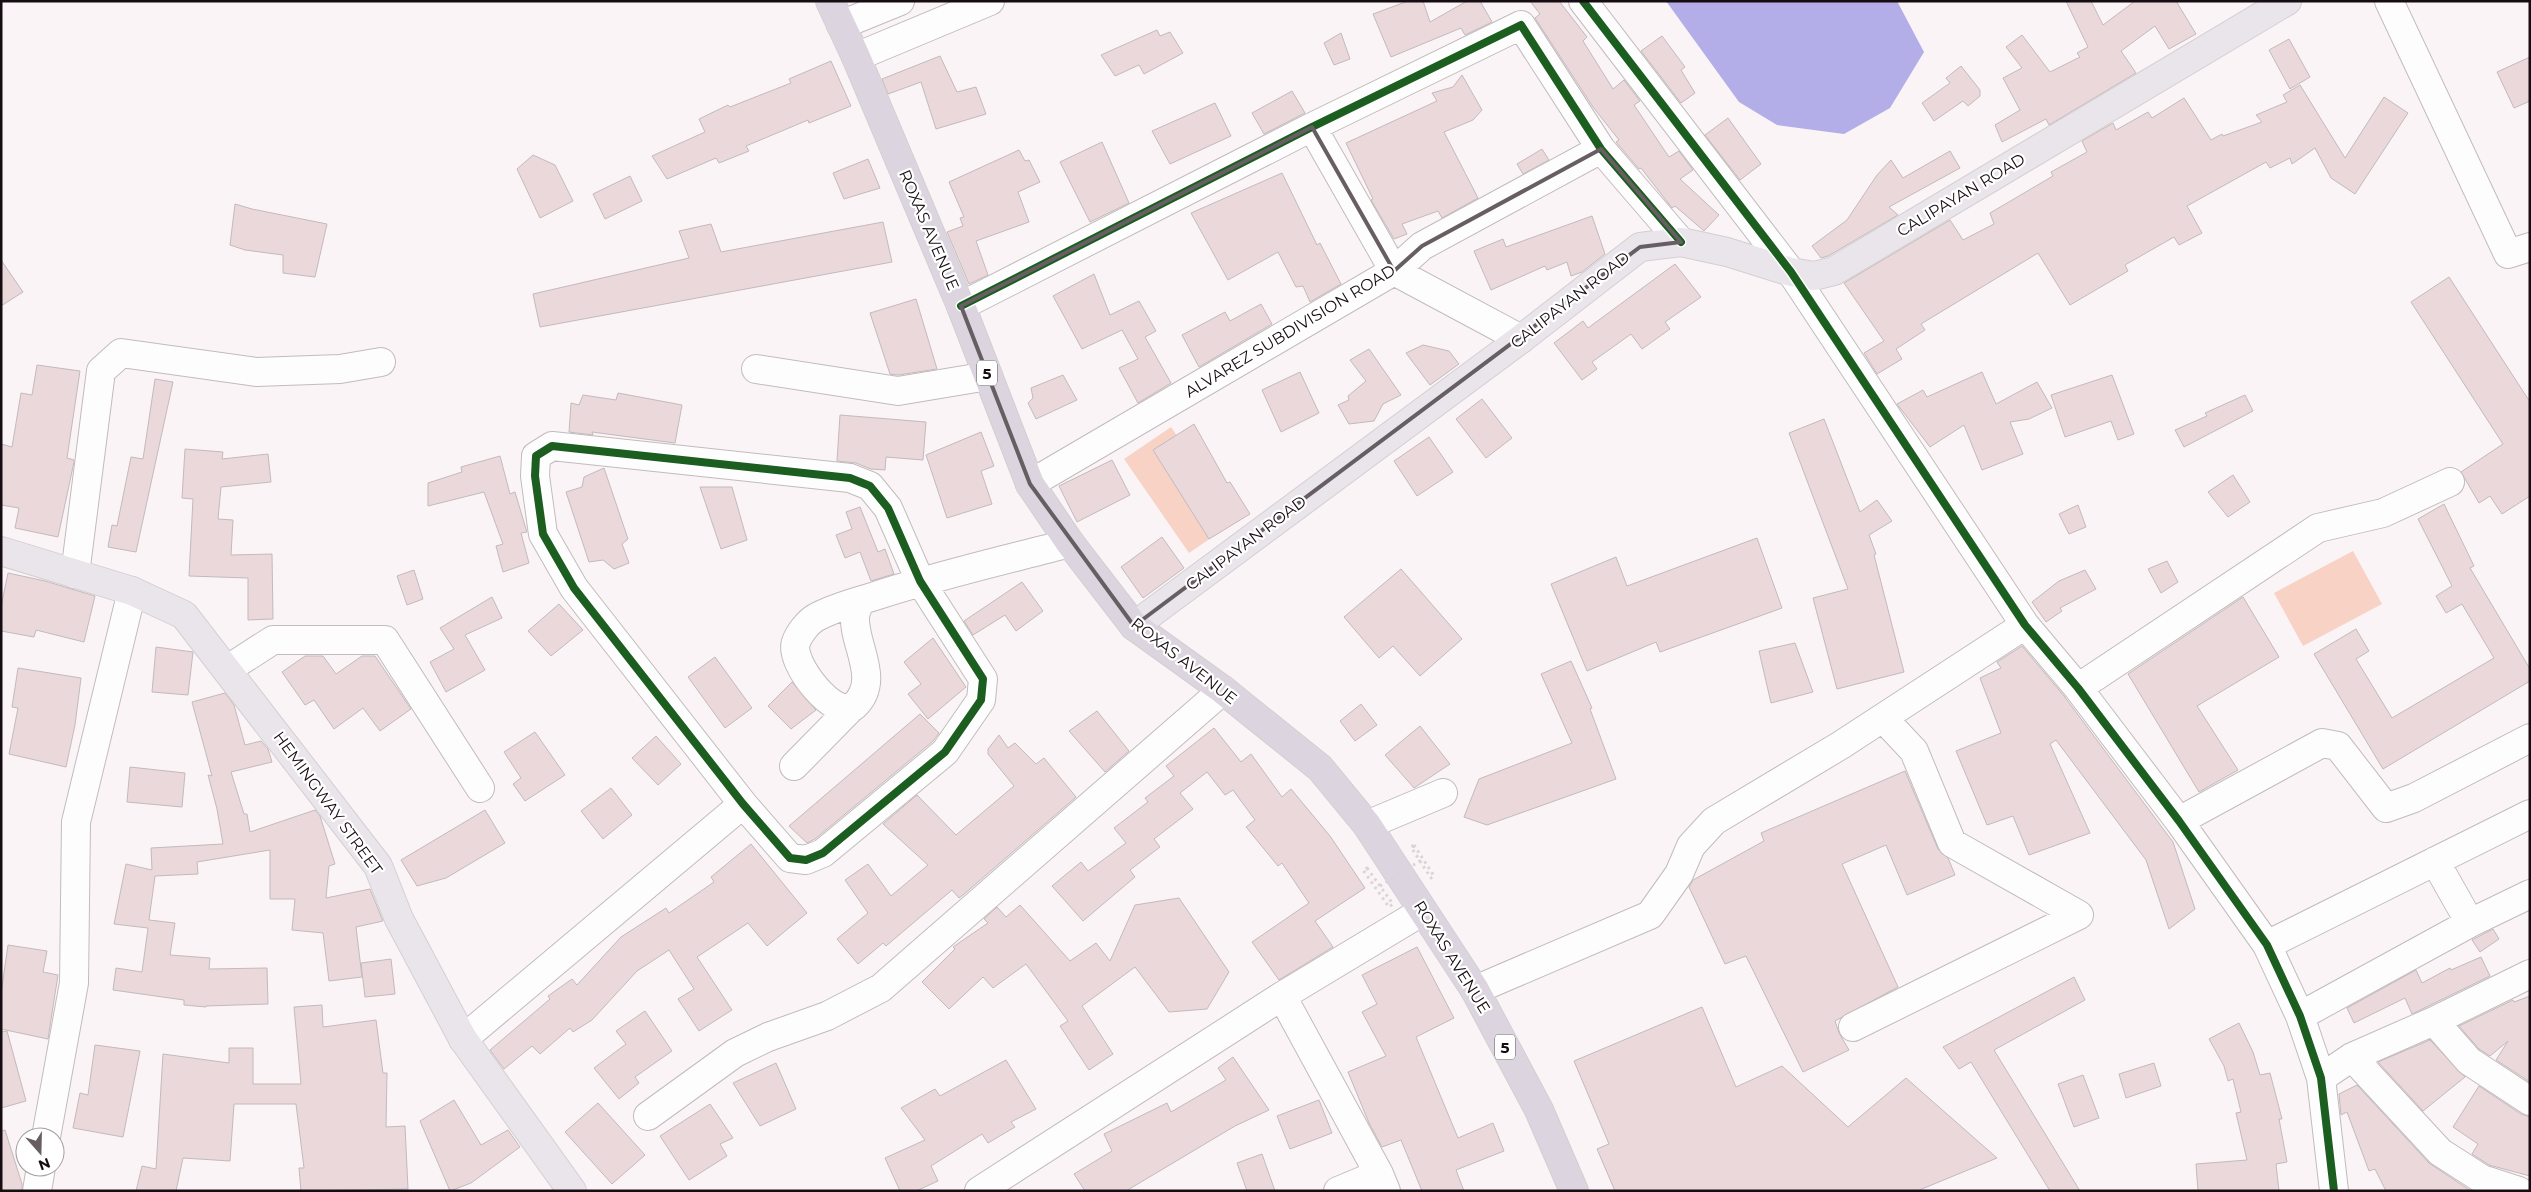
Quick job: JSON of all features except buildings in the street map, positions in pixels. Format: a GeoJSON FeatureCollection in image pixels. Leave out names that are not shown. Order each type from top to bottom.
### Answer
{"type":"FeatureCollection","features":[{"type":"Feature","properties":{"kind":"highway","name":"ROXAS AVENUE"},"geometry":{"type":"LineString","coordinates":[[835,13],[856,57],[961,306],[1030,484],[1070,543],[1134,626],[1223,690],[1320,768],[1367,824],[1475,990],[1539,1110],[1574,1191]]}},
{"type":"Feature","properties":{"kind":"main road","name":"CALIPAYAN ROAD"},"geometry":{"type":"LineString","coordinates":[[1134,626],[1522,339],[1640,247],[1681,242],[1727,252],[1791,272],[1814,276],[1834,271],[2287,1]]}},
{"type":"Feature","properties":{"kind":"main road","name":"HEMINGWAY STREET"},"geometry":{"type":"LineString","coordinates":[[1,551],[132,591],[184,615],[228,669],[378,866],[399,919],[463,1040],[572,1191]]}},
{"type":"Feature","properties":{"kind":"street"},"geometry":{"type":"LineString","coordinates":[[835,13],[900,1]]}},
{"type":"Feature","properties":{"kind":"street"},"geometry":{"type":"LineString","coordinates":[[856,57],[990,1]]}},
{"type":"Feature","properties":{"kind":"street"},"geometry":{"type":"LineString","coordinates":[[1583,1],[1791,272],[2024,625],[2078,688],[2179,821],[2267,945],[2300,1016],[2322,1078],[2334,1191]]}},
{"type":"Feature","properties":{"kind":"street"},"geometry":{"type":"LineString","coordinates":[[2389,1],[2508,254],[2530,247]]}},
{"type":"Feature","properties":{"kind":"street"},"geometry":{"type":"LineString","coordinates":[[961,306],[1312,127],[1521,25],[1601,149],[1681,242]]}},
{"type":"Feature","properties":{"kind":"street"},"geometry":{"type":"LineString","coordinates":[[1312,127],[1394,271],[1522,339]]}},
{"type":"Feature","properties":{"kind":"street","name":"ALVAREZ SUBDIVISION ROAD"},"geometry":{"type":"LineString","coordinates":[[1030,484],[1394,271],[1422,246],[1601,149]]}},
{"type":"Feature","properties":{"kind":"street"},"geometry":{"type":"LineString","coordinates":[[75,574],[101,370],[121,353],[256,372],[340,368],[381,362]]}},
{"type":"Feature","properties":{"kind":"street"},"geometry":{"type":"LineString","coordinates":[[756,369],[898,392],[988,376]]}},
{"type":"Feature","properties":{"kind":"street"},"geometry":{"type":"LineString","coordinates":[[552,446],[850,478],[870,486],[888,508],[920,581],[983,678],[982,700],[946,752],[823,853],[806,860],[790,858],[743,804],[574,588],[544,534],[535,476],[536,456],[552,446]]}},
{"type":"Feature","properties":{"kind":"street"},"geometry":{"type":"LineString","coordinates":[[2078,688],[2318,528],[2383,513],[2450,482]]}},
{"type":"Feature","properties":{"kind":"street"},"geometry":{"type":"LineString","coordinates":[[850,709],[839,708],[827,699],[799,667],[795,646],[799,636],[814,619],[920,581],[1070,543]]}},
{"type":"Feature","properties":{"kind":"street"},"geometry":{"type":"LineString","coordinates":[[48,1127],[74,983],[76,822],[132,591]]}},
{"type":"Feature","properties":{"kind":"street"},"geometry":{"type":"LineString","coordinates":[[794,766],[860,697],[867,678],[855,616],[860,601]]}},
{"type":"Feature","properties":{"kind":"street"},"geometry":{"type":"LineString","coordinates":[[1475,990],[1650,916],[1679,874],[1691,846],[1714,821],[1883,718],[2024,625]]}},
{"type":"Feature","properties":{"kind":"street"},"geometry":{"type":"LineString","coordinates":[[228,669],[273,640],[385,640],[480,788]]}},
{"type":"Feature","properties":{"kind":"street"},"geometry":{"type":"LineString","coordinates":[[648,1116],[735,1053],[768,1037],[827,1016],[881,988],[1223,690]]}},
{"type":"Feature","properties":{"kind":"street"},"geometry":{"type":"LineString","coordinates":[[1853,1027],[2079,915],[1952,844],[1914,751],[1883,718]]}},
{"type":"Feature","properties":{"kind":"street"},"geometry":{"type":"LineString","coordinates":[[2179,821],[2322,743],[2338,746],[2386,808],[2414,798],[2530,738]]}},
{"type":"Feature","properties":{"kind":"street"},"geometry":{"type":"LineString","coordinates":[[1367,824],[1443,793]]}},
{"type":"Feature","properties":{"kind":"street"},"geometry":{"type":"LineString","coordinates":[[463,1040],[743,804]]}},
{"type":"Feature","properties":{"kind":"street"},"geometry":{"type":"LineString","coordinates":[[2267,945],[2530,814]]}},
{"type":"Feature","properties":{"kind":"street"},"geometry":{"type":"LineString","coordinates":[[2435,861],[2470,923]]}},
{"type":"Feature","properties":{"kind":"street"},"geometry":{"type":"LineString","coordinates":[[2300,1016],[2470,923],[2530,894]]}},
{"type":"Feature","properties":{"kind":"street"},"geometry":{"type":"LineString","coordinates":[[979,1191],[1282,996],[1423,910]]}},
{"type":"Feature","properties":{"kind":"street"},"geometry":{"type":"LineString","coordinates":[[2322,1078],[2352,1057],[2434,1021],[2530,974]]}},
{"type":"Feature","properties":{"kind":"street"},"geometry":{"type":"LineString","coordinates":[[1282,996],[1382,1182],[1338,1191]]}},
{"type":"Feature","properties":{"kind":"street"},"geometry":{"type":"LineString","coordinates":[[2434,1021],[2469,1061],[2530,1101]]}},
{"type":"Feature","properties":{"kind":"street"},"geometry":{"type":"LineString","coordinates":[[2352,1057],[2440,1152],[2482,1179],[2519,1191]]}},
{"type":"Feature","properties":{"kind":"street"},"geometry":{"type":"LineString","coordinates":[[37,1191],[39,1177]]}},
{"type":"Feature","properties":{"kind":"path"},"geometry":{"type":"LineString","coordinates":[[1380,886],[1423,859]]}},
{"type":"Feature","properties":{"kind":"path"},"geometry":{"type":"LineString","coordinates":[[1370,865],[1380,880],[1373,885]]}},
{"type":"Feature","properties":{"kind":"highlighted area"},"geometry":{"type":"Polygon","coordinates":[[[1312,127],[1394,271],[1422,246],[1601,149],[1681,242],[1640,247],[1134,626],[1030,484],[961,306],[1312,127]]]}},
{"type":"Feature","properties":{"kind":"shaded area"},"geometry":{"type":"Polygon","coordinates":[[[1666,1],[1897,1],[1924,52],[1890,108],[1844,134],[1777,125],[1739,102],[1666,1]]]}},
{"type":"Feature","properties":{"kind":"shaded area"},"geometry":{"type":"Polygon","coordinates":[[[1171,427],[1236,521],[1189,553],[1124,459],[1171,427]]]}},
{"type":"Feature","properties":{"kind":"shaded area"},"geometry":{"type":"Polygon","coordinates":[[[2353,551],[2382,604],[2303,646],[2274,593],[2353,551]]]}},
{"type":"Feature","properties":{"kind":"cycle path"},"geometry":{"type":"LineString","coordinates":[[1583,1],[1791,272],[2025,625],[2078,688],[2179,821],[2267,945],[2300,1016],[2321,1078],[2334,1191]]}},
{"type":"Feature","properties":{"kind":"cycle path"},"geometry":{"type":"LineString","coordinates":[[961,306],[1312,127],[1521,25],[1601,149],[1681,242]]}},
{"type":"Feature","properties":{"kind":"cycle path"},"geometry":{"type":"LineString","coordinates":[[552,446],[850,478],[870,486],[888,508],[920,581],[983,679],[981,700],[945,752],[823,853],[806,860],[790,858],[743,804],[574,588],[543,534],[535,476],[536,456],[552,446]]}}]}
